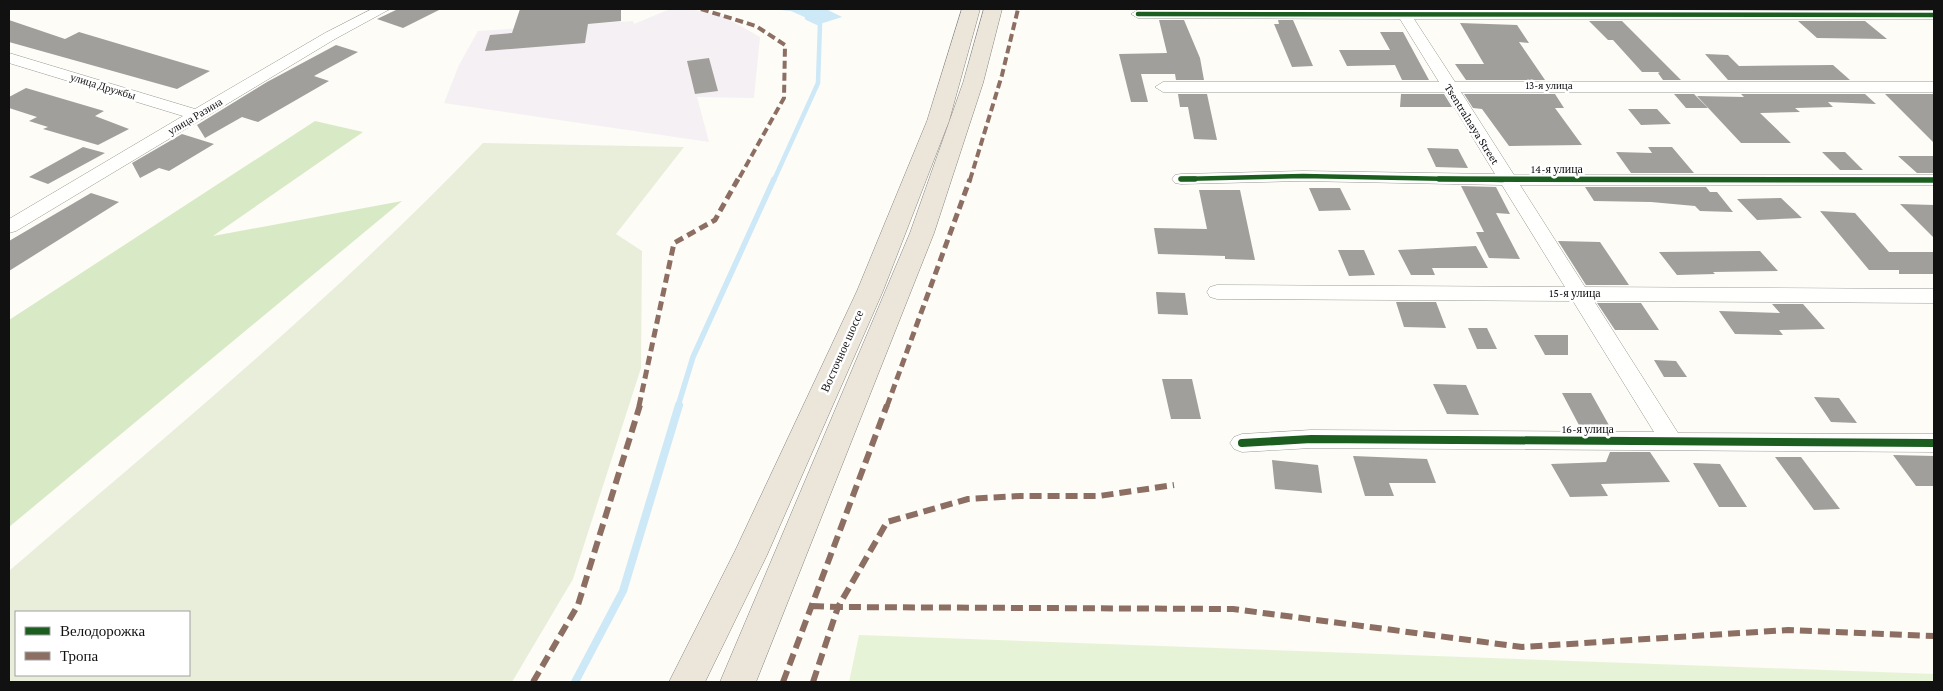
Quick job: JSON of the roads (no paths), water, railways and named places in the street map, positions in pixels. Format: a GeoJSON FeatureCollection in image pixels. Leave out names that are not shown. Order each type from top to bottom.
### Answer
{"type":"FeatureCollection","features":[{"type":"Feature","properties":{"kind":"highway","name":"Восточное шоссе"},"geometry":{"type":"LineString","coordinates":[[687,682],[750,555],[870,291],[938,120],[972,9]]}},
{"type":"Feature","properties":{"kind":"highway"},"geometry":{"type":"LineString","coordinates":[[738,682],[922,233],[973,83],[993,9]]}},
{"type":"Feature","properties":{"kind":"street","name":"улица Разина"},"geometry":{"type":"LineString","coordinates":[[9,228],[330,36],[383,9]]}},
{"type":"Feature","properties":{"kind":"street"},"geometry":{"type":"LineString","coordinates":[[1138,14],[1403,12],[1934,15]]}},
{"type":"Feature","properties":{"kind":"street","name":"Tsentralnaya Street"},"geometry":{"type":"LineString","coordinates":[[1403,12],[1670,442]]}},
{"type":"Feature","properties":{"kind":"street","name":"улица Дружбы"},"geometry":{"type":"LineString","coordinates":[[9,58],[197,115]]}},
{"type":"Feature","properties":{"kind":"street","name":"13-я улица"},"geometry":{"type":"LineString","coordinates":[[1163,87],[1447,85],[1934,86]]}},
{"type":"Feature","properties":{"kind":"street","name":"14-я улица"},"geometry":{"type":"LineString","coordinates":[[1180,179],[1303,176],[1507,180],[1934,180]]}},
{"type":"Feature","properties":{"kind":"street","name":"15-я улица"},"geometry":{"type":"LineString","coordinates":[[1217,292],[1934,296]]}},
{"type":"Feature","properties":{"kind":"street","name":"16-я улица"},"geometry":{"type":"LineString","coordinates":[[1242,443],[1311,439],[1934,443]]}},
{"type":"Feature","properties":{"kind":"water"},"geometry":{"type":"Polygon","coordinates":[[[769,9],[826,9],[842,17],[820,24],[791,11],[769,9]]]}},
{"type":"Feature","properties":{"kind":"waterway"},"geometry":{"type":"LineString","coordinates":[[774,180],[818,83],[820,24],[807,18]]}},
{"type":"Feature","properties":{"kind":"waterway"},"geometry":{"type":"LineString","coordinates":[[678,406],[693,357],[774,179]]}},
{"type":"Feature","properties":{"kind":"waterway"},"geometry":{"type":"LineString","coordinates":[[575,682],[623,591],[679,405]]}}]}
